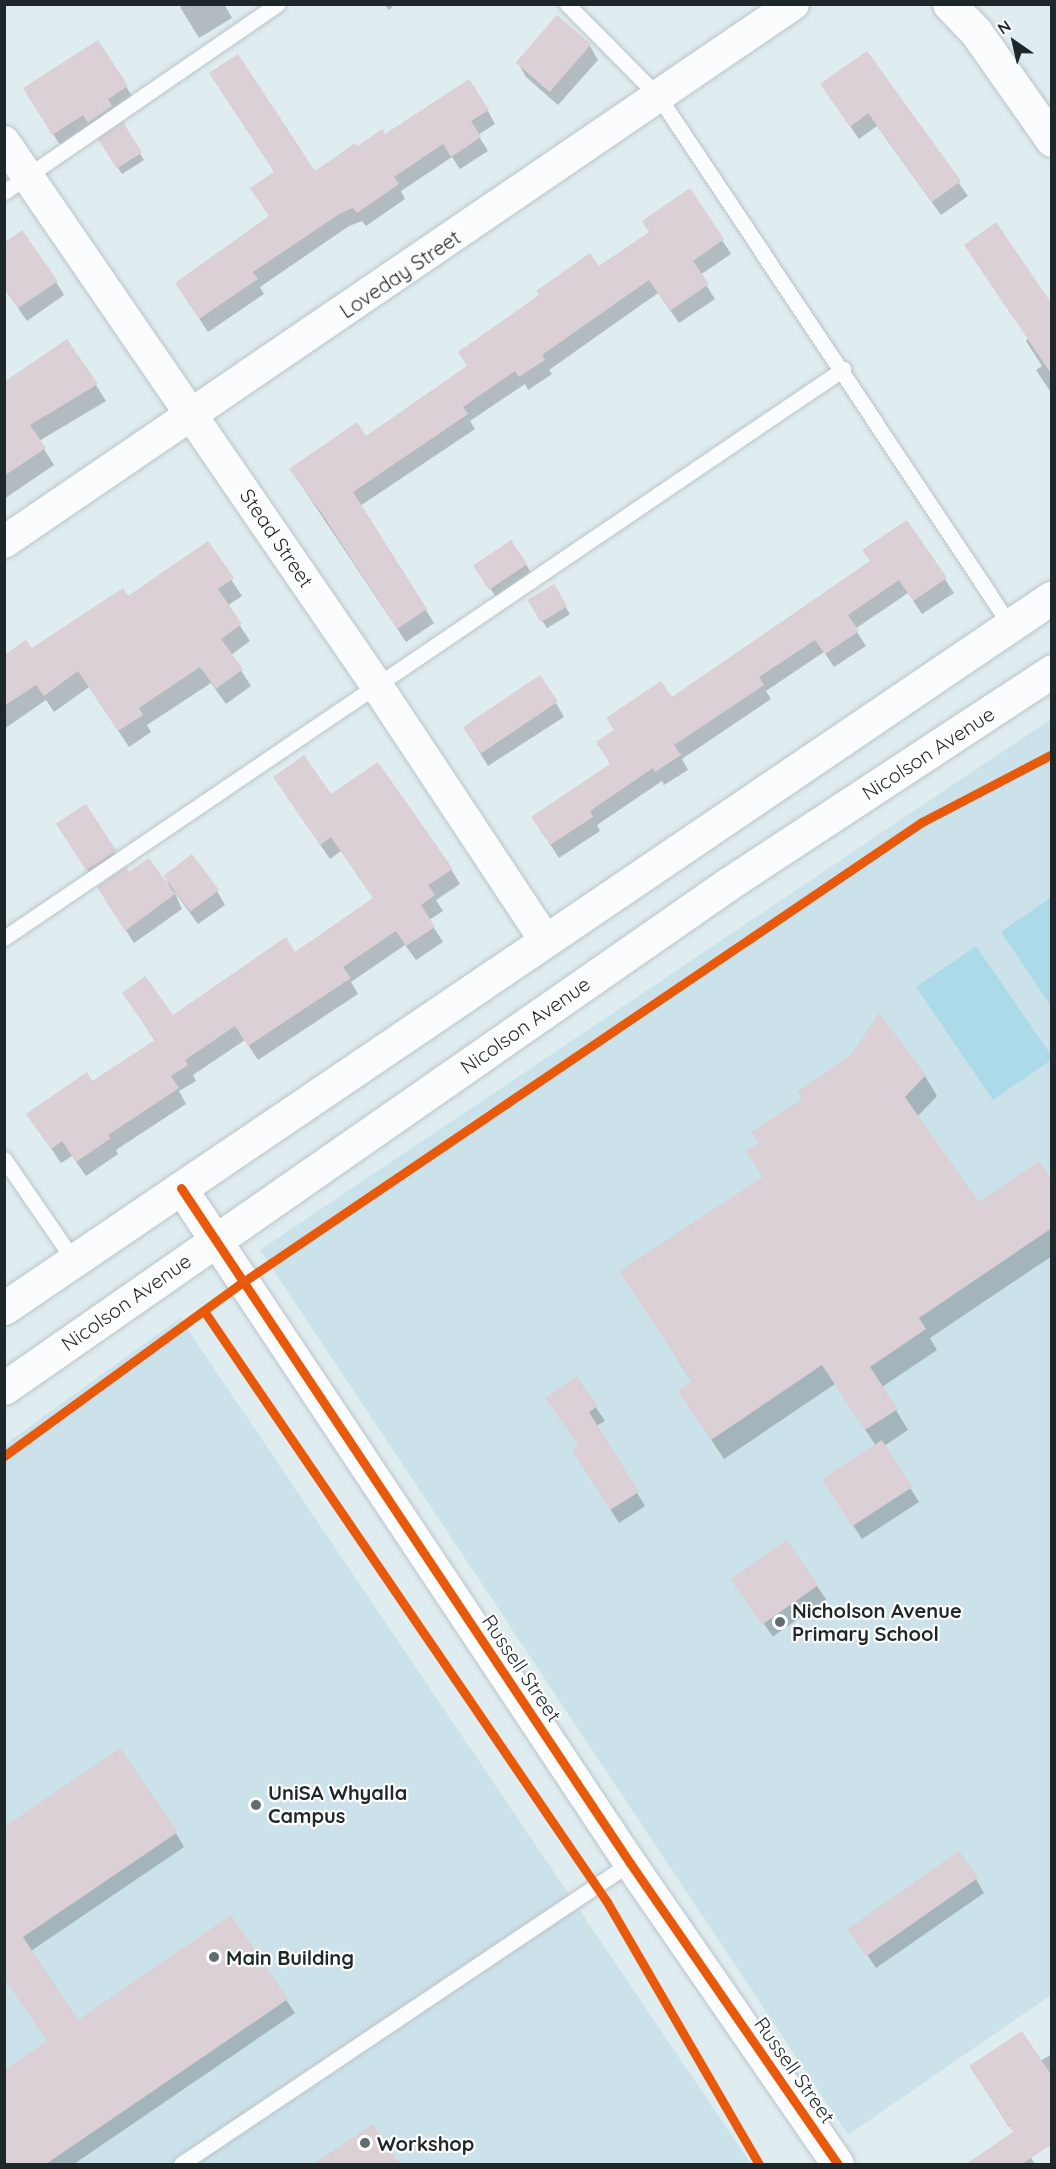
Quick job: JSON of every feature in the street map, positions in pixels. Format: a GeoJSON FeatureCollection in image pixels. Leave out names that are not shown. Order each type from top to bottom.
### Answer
{"type":"FeatureCollection","features":[{"type":"Feature","properties":{"kind":"main road"},"geometry":{"type":"LineString","coordinates":[[949,4],[976,32],[1052,140]]}},
{"type":"Feature","properties":{"kind":"main road"},"geometry":{"type":"LineString","coordinates":[[4,1308],[544,938],[1052,597]]}},
{"type":"Feature","properties":{"kind":"main road","name":"Nicolson Avenue"},"geometry":{"type":"LineString","coordinates":[[4,1388],[728,884],[969,728],[1052,671]]}},
{"type":"Feature","properties":{"kind":"main road"},"geometry":{"type":"LineString","coordinates":[[969,728],[1052,696]]}},
{"type":"Feature","properties":{"kind":"street","name":"Loveday Street"},"geometry":{"type":"LineString","coordinates":[[4,542],[194,416],[794,4]]}},
{"type":"Feature","properties":{"kind":"street","name":"Stead Street"},"geometry":{"type":"LineString","coordinates":[[4,142],[16,184],[194,416],[544,938]]}},
{"type":"Feature","properties":{"kind":"street","name":"Russell Street"},"geometry":{"type":"LineString","coordinates":[[181,1188],[214,1241],[630,1863],[838,2164]]}},
{"type":"Feature","properties":{"kind":"lane"},"geometry":{"type":"LineString","coordinates":[[16,184],[278,4]]}},
{"type":"Feature","properties":{"kind":"lane"},"geometry":{"type":"LineString","coordinates":[[567,4],[659,97],[843,369],[1010,625]]}},
{"type":"Feature","properties":{"kind":"lane"},"geometry":{"type":"LineString","coordinates":[[4,938],[843,369]]}},
{"type":"Feature","properties":{"kind":"lane"},"geometry":{"type":"LineString","coordinates":[[4,1159],[74,1261]]}},
{"type":"Feature","properties":{"kind":"lane"},"geometry":{"type":"LineString","coordinates":[[182,2164],[630,1863]]}},
{"type":"Feature","properties":{"kind":"shaded area","name":"Nicholson Avenue Primary School"},"geometry":{"type":"Polygon","coordinates":[[[1051,719],[1051,1995],[848,2135],[260,1250],[1051,719]]]}},
{"type":"Feature","properties":{"kind":"shaded area"},"geometry":{"type":"Polygon","coordinates":[[[1051,897],[1051,1006],[1001,932],[1051,897]]]}},
{"type":"Feature","properties":{"kind":"shaded area"},"geometry":{"type":"Polygon","coordinates":[[[976,946],[1051,1055],[1051,1060],[993,1100],[916,987],[976,946]]]}},
{"type":"Feature","properties":{"kind":"shaded area","name":"UniSA Whyalla Campus"},"geometry":{"type":"Polygon","coordinates":[[[180,1318],[751,2164],[5,2164],[4,1445],[180,1318]]]}},
{"type":"Feature","properties":{"kind":"building"},"geometry":{"type":"Polygon","coordinates":[[[557,15],[591,45],[550,92],[516,63],[557,15]]]}},
{"type":"Feature","properties":{"kind":"building"},"geometry":{"type":"Polygon","coordinates":[[[98,40],[128,86],[108,99],[112,106],[88,123],[83,115],[52,135],[23,88],[98,40]]]}},
{"type":"Feature","properties":{"kind":"building"},"geometry":{"type":"Polygon","coordinates":[[[867,51],[961,181],[932,202],[868,113],[850,127],[820,84],[867,51]]]}},
{"type":"Feature","properties":{"kind":"building"},"geometry":{"type":"Polygon","coordinates":[[[238,54],[315,171],[355,143],[358,146],[382,129],[385,134],[469,79],[489,110],[471,121],[481,137],[451,157],[443,144],[394,177],[399,184],[357,213],[353,208],[341,213],[253,272],[258,279],[199,319],[175,283],[269,216],[250,188],[274,172],[209,73],[238,54]]]}},
{"type":"Feature","properties":{"kind":"building"},"geometry":{"type":"Polygon","coordinates":[[[123,122],[142,153],[117,168],[98,138],[123,122]]]}},
{"type":"Feature","properties":{"kind":"building"},"geometry":{"type":"Polygon","coordinates":[[[690,188],[724,239],[693,261],[709,284],[670,311],[649,280],[542,355],[545,360],[519,377],[515,371],[463,407],[468,414],[353,492],[427,609],[397,629],[323,515],[289,469],[357,422],[366,436],[467,366],[458,352],[539,295],[536,291],[590,253],[599,266],[649,232],[642,221],[690,188]]]}},
{"type":"Feature","properties":{"kind":"building"},"geometry":{"type":"Polygon","coordinates":[[[996,222],[1052,304],[1052,375],[964,245],[996,222]]]}},
{"type":"Feature","properties":{"kind":"building"},"geometry":{"type":"Polygon","coordinates":[[[22,230],[58,281],[18,308],[4,288],[4,243],[22,230]]]}},
{"type":"Feature","properties":{"kind":"building"},"geometry":{"type":"Polygon","coordinates":[[[67,339],[98,384],[30,425],[46,448],[4,476],[4,382],[67,339]]]}},
{"type":"Feature","properties":{"kind":"building"},"geometry":{"type":"Polygon","coordinates":[[[907,520],[947,578],[913,601],[899,580],[848,615],[859,631],[825,654],[815,640],[759,677],[764,685],[674,745],[681,755],[655,772],[653,768],[590,811],[593,817],[550,845],[531,817],[610,764],[596,742],[614,730],[606,718],[661,681],[672,697],[870,561],[862,550],[907,520]]]}},
{"type":"Feature","properties":{"kind":"building"},"geometry":{"type":"Polygon","coordinates":[[[511,540],[527,564],[489,590],[473,566],[511,540]]]}},
{"type":"Feature","properties":{"kind":"building"},"geometry":{"type":"Polygon","coordinates":[[[208,541],[234,578],[218,589],[242,624],[221,639],[243,669],[216,689],[200,667],[139,708],[143,715],[118,731],[78,671],[44,696],[36,685],[4,706],[4,655],[26,640],[32,648],[123,588],[128,596],[208,541]]]}},
{"type":"Feature","properties":{"kind":"building"},"geometry":{"type":"Polygon","coordinates":[[[554,584],[567,606],[541,622],[527,600],[554,584]]]}},
{"type":"Feature","properties":{"kind":"building"},"geometry":{"type":"Polygon","coordinates":[[[540,675],[558,702],[481,754],[463,727],[540,675]]]}},
{"type":"Feature","properties":{"kind":"building"},"geometry":{"type":"Polygon","coordinates":[[[304,755],[331,794],[378,762],[453,869],[428,885],[435,895],[421,905],[435,927],[406,946],[396,931],[343,967],[351,978],[248,1046],[235,1026],[185,1060],[188,1065],[171,1076],[179,1088],[108,1135],[111,1138],[76,1162],[62,1141],[51,1149],[26,1114],[87,1072],[92,1081],[155,1040],[122,993],[145,976],[173,1015],[286,937],[295,952],[373,898],[331,837],[320,845],[273,777],[304,755]]]}},
{"type":"Feature","properties":{"kind":"building"},"geometry":{"type":"Polygon","coordinates":[[[86,804],[116,851],[86,871],[56,824],[86,804]]]}},
{"type":"Feature","properties":{"kind":"building"},"geometry":{"type":"Polygon","coordinates":[[[192,854],[219,890],[190,912],[163,876],[192,854]]]}},
{"type":"Feature","properties":{"kind":"building"},"geometry":{"type":"Polygon","coordinates":[[[149,858],[175,894],[125,931],[97,887],[126,867],[129,872],[149,858]]]}},
{"type":"Feature","properties":{"kind":"building"},"geometry":{"type":"Polygon","coordinates":[[[879,1013],[926,1075],[905,1097],[979,1202],[1039,1161],[1052,1180],[1052,1228],[919,1318],[926,1329],[870,1367],[898,1409],[865,1430],[822,1365],[711,1440],[678,1391],[692,1381],[619,1271],[763,1177],[746,1151],[759,1143],[751,1132],[802,1099],[797,1092],[852,1054],[879,1013]]]}},
{"type":"Feature","properties":{"kind":"building"},"geometry":{"type":"Polygon","coordinates":[[[577,1376],[598,1406],[589,1412],[639,1492],[610,1510],[572,1450],[579,1446],[545,1398],[577,1376]]]}},
{"type":"Feature","properties":{"kind":"building"},"geometry":{"type":"Polygon","coordinates":[[[882,1440],[912,1487],[852,1526],[822,1479],[882,1440]]]}},
{"type":"Feature","properties":{"kind":"building"},"geometry":{"type":"Polygon","coordinates":[[[787,1540],[819,1585],[762,1625],[730,1580],[787,1540]]]}},
{"type":"Feature","properties":{"kind":"building","name":"Main Building"},"geometry":{"type":"Polygon","coordinates":[[[120,1748],[178,1832],[23,1937],[78,2020],[231,1915],[288,1999],[46,2164],[4,2164],[4,2070],[47,2041],[4,1978],[4,1827],[120,1748]]]}},
{"type":"Feature","properties":{"kind":"building"},"geometry":{"type":"Polygon","coordinates":[[[959,1851],[978,1878],[867,1956],[848,1929],[959,1851]]]}},
{"type":"Feature","properties":{"kind":"building"},"geometry":{"type":"Polygon","coordinates":[[[1022,2031],[1052,2076],[1052,2144],[1022,2164],[966,2164],[1013,2132],[969,2066],[1022,2031]]]}},
{"type":"Feature","properties":{"kind":"building","name":"Workshop"},"geometry":{"type":"Polygon","coordinates":[[[373,2124],[400,2164],[313,2164],[373,2124]]]}},
{"type":"Feature","properties":{"kind":"cycle path"},"geometry":{"type":"LineString","coordinates":[[4,1456],[243,1282],[922,822],[1052,754]]}},
{"type":"Feature","properties":{"kind":"cycle path"},"geometry":{"type":"LineString","coordinates":[[181,1188],[630,1863],[838,2164]]}},
{"type":"Feature","properties":{"kind":"cycle path"},"geometry":{"type":"LineString","coordinates":[[204,1311],[607,1902],[759,2164]]}},
{"type":"Feature","properties":{"kind":"place","name":"Nicholson Avenue Primary School"},"geometry":{"type":"Point","coordinates":[780,1622]}},
{"type":"Feature","properties":{"kind":"place","name":"UniSA Whyalla Campus"},"geometry":{"type":"Point","coordinates":[256,1805]}},
{"type":"Feature","properties":{"kind":"place","name":"Main Building"},"geometry":{"type":"Point","coordinates":[214,1957]}},
{"type":"Feature","properties":{"kind":"place","name":"Workshop"},"geometry":{"type":"Point","coordinates":[365,2143]}}]}
